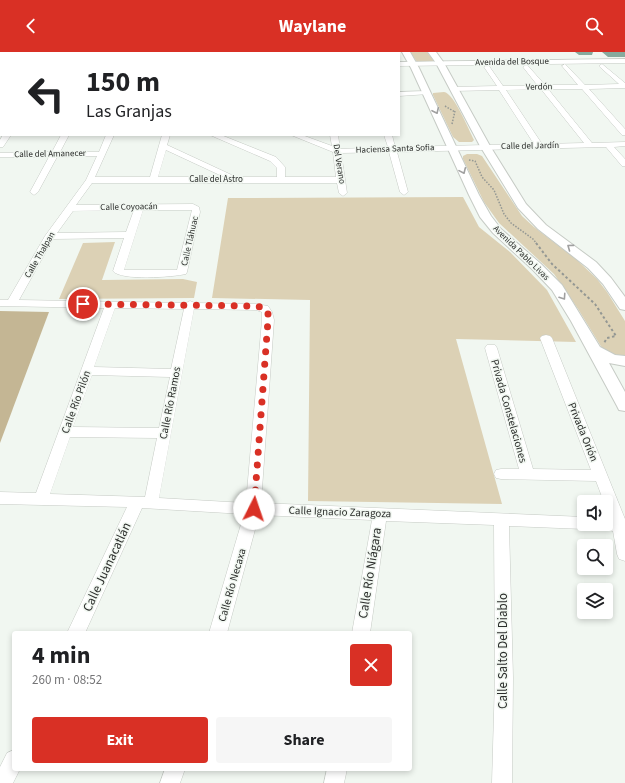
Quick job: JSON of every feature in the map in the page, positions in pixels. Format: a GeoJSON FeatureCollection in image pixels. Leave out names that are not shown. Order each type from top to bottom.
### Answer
{"type":"FeatureCollection","features":[{"type":"Feature","properties":{"kind":"main road","name":"Avenida Pablo Livas"},"geometry":{"type":"LineString","coordinates":[[406,52],[486,218],[497,231],[538,267],[557,288],[578,321],[600,349],[619,381],[625,406]]}},
{"type":"Feature","properties":{"kind":"main road"},"geometry":{"type":"LineString","coordinates":[[432,52],[441,65],[485,146],[517,198],[529,214],[542,227],[592,265],[607,281],[625,306]]}},
{"type":"Feature","properties":{"kind":"main road"},"geometry":{"type":"LineString","coordinates":[[600,349],[611,358],[625,361]]}},
{"type":"Feature","properties":{"kind":"street"},"geometry":{"type":"LineString","coordinates":[[480,57],[539,145]]}},
{"type":"Feature","properties":{"kind":"street"},"geometry":{"type":"LineString","coordinates":[[518,57],[589,144]]}},
{"type":"Feature","properties":{"kind":"street"},"geometry":{"type":"LineString","coordinates":[[558,57],[625,132]]}},
{"type":"Feature","properties":{"kind":"street","name":"Avenida del Bosque"},"geometry":{"type":"LineString","coordinates":[[400,68],[441,65],[564,64],[625,61]]}},
{"type":"Feature","properties":{"kind":"street","name":"Avenida del Bosque"},"geometry":{"type":"LineString","coordinates":[[400,64],[414,66]]}},
{"type":"Feature","properties":{"kind":"street","name":"Avenida del Bosque"},"geometry":{"type":"LineString","coordinates":[[564,64],[625,66]]}},
{"type":"Feature","properties":{"kind":"street"},"geometry":{"type":"LineString","coordinates":[[602,66],[625,86]]}},
{"type":"Feature","properties":{"kind":"street","name":"Verdón"},"geometry":{"type":"LineString","coordinates":[[453,89],[625,86]]}},
{"type":"Feature","properties":{"kind":"street"},"geometry":{"type":"LineString","coordinates":[[400,94],[427,93]]}},
{"type":"Feature","properties":{"kind":"street"},"geometry":{"type":"LineString","coordinates":[[0,145],[6,136]]}},
{"type":"Feature","properties":{"kind":"street"},"geometry":{"type":"LineString","coordinates":[[34,192],[64,136]]}},
{"type":"Feature","properties":{"kind":"street","name":"Calle Thalpan"},"geometry":{"type":"LineString","coordinates":[[12,303],[50,236],[90,180],[110,136]]}},
{"type":"Feature","properties":{"kind":"street"},"geometry":{"type":"LineString","coordinates":[[153,180],[166,136]]}},
{"type":"Feature","properties":{"kind":"street"},"geometry":{"type":"LineString","coordinates":[[216,136],[273,159],[281,167],[281,180]]}},
{"type":"Feature","properties":{"kind":"street"},"geometry":{"type":"LineString","coordinates":[[298,136],[337,151]]}},
{"type":"Feature","properties":{"kind":"street","name":"Del Verano"},"geometry":{"type":"LineString","coordinates":[[334,136],[343,193]]}},
{"type":"Feature","properties":{"kind":"street"},"geometry":{"type":"LineString","coordinates":[[388,136],[404,192]]}},
{"type":"Feature","properties":{"kind":"street"},"geometry":{"type":"LineString","coordinates":[[608,144],[625,164]]}},
{"type":"Feature","properties":{"kind":"street","name":"Calle del Jardín"},"geometry":{"type":"LineString","coordinates":[[452,148],[485,146],[625,144]]}},
{"type":"Feature","properties":{"kind":"street"},"geometry":{"type":"LineString","coordinates":[[162,146],[235,179]]}},
{"type":"Feature","properties":{"kind":"street","name":"Haciensa Santa Sofia"},"geometry":{"type":"LineString","coordinates":[[337,151],[452,148]]}},
{"type":"Feature","properties":{"kind":"street","name":"Calle del Amanecer"},"geometry":{"type":"LineString","coordinates":[[0,155],[101,154]]}},
{"type":"Feature","properties":{"kind":"street","name":"Calle del Astro"},"geometry":{"type":"LineString","coordinates":[[90,180],[341,180]]}},
{"type":"Feature","properties":{"kind":"street","name":"Calle Coyoacán"},"geometry":{"type":"LineString","coordinates":[[70,208],[188,206]]}},
{"type":"Feature","properties":{"kind":"street","name":"Calle Tláhuac"},"geometry":{"type":"LineString","coordinates":[[129,235],[118,269],[119,273],[173,274],[182,272],[184,269],[196,209],[188,206]]}},
{"type":"Feature","properties":{"kind":"street"},"geometry":{"type":"LineString","coordinates":[[50,236],[129,235],[139,208]]}},
{"type":"Feature","properties":{"kind":"street"},"geometry":{"type":"LineString","coordinates":[[0,302],[190,304]]}},
{"type":"Feature","properties":{"kind":"street","name":"Calle Río Pilón"},"geometry":{"type":"LineString","coordinates":[[41,499],[111,304]]}},
{"type":"Feature","properties":{"kind":"street","name":"Calle Río Necaxa"},"geometry":{"type":"LineString","coordinates":[[190,304],[256,306],[264,308],[268,312],[254,509],[219,631]]}},
{"type":"Feature","properties":{"kind":"street","name":"Calle Río Ramos"},"geometry":{"type":"LineString","coordinates":[[144,502],[165,433],[190,304]]}},
{"type":"Feature","properties":{"kind":"street","name":"Privada Orión"},"geometry":{"type":"LineString","coordinates":[[546,338],[622,525],[625,554]]}},
{"type":"Feature","properties":{"kind":"street","name":"Privada Constelaciones"},"geometry":{"type":"LineString","coordinates":[[491,348],[528,475]]}},
{"type":"Feature","properties":{"kind":"street"},"geometry":{"type":"LineString","coordinates":[[86,371],[176,373]]}},
{"type":"Feature","properties":{"kind":"street"},"geometry":{"type":"LineString","coordinates":[[65,432],[165,433]]}},
{"type":"Feature","properties":{"kind":"street"},"geometry":{"type":"LineString","coordinates":[[501,474],[601,476]]}},
{"type":"Feature","properties":{"kind":"street","name":"Calle Ignacio Zaragoza"},"geometry":{"type":"LineString","coordinates":[[0,498],[144,502],[254,509],[577,523]]}},
{"type":"Feature","properties":{"kind":"street","name":"Calle Juanacatlán"},"geometry":{"type":"LineString","coordinates":[[77,631],[144,502]]}},
{"type":"Feature","properties":{"kind":"street","name":"Calle Río Niágara"},"geometry":{"type":"LineString","coordinates":[[361,631],[380,514]]}},
{"type":"Feature","properties":{"kind":"street","name":"Calle Salto Del Diablo"},"geometry":{"type":"LineString","coordinates":[[502,519],[504,678],[502,783]]}},
{"type":"Feature","properties":{"kind":"street"},"geometry":{"type":"LineString","coordinates":[[3,783],[12,764]]}},
{"type":"Feature","properties":{"kind":"street"},"geometry":{"type":"LineString","coordinates":[[170,783],[174,771]]}},
{"type":"Feature","properties":{"kind":"street"},"geometry":{"type":"LineString","coordinates":[[334,783],[337,771]]}},
{"type":"Feature","properties":{"kind":"path"},"geometry":{"type":"LineString","coordinates":[[441,102],[455,111],[452,123],[454,128]]}},
{"type":"Feature","properties":{"kind":"path"},"geometry":{"type":"LineString","coordinates":[[470,147],[471,154],[466,155],[465,158],[475,161],[482,177],[494,190],[504,214],[511,222],[533,239],[552,264],[595,304],[609,325],[616,336],[607,338],[600,349]]}},
{"type":"Feature","properties":{"kind":"shaded area"},"geometry":{"type":"Polygon","coordinates":[[[410,52],[427,52],[434,61],[417,62],[410,52]]]}},
{"type":"Feature","properties":{"kind":"shaded area"},"geometry":{"type":"Polygon","coordinates":[[[444,92],[448,94],[457,105],[474,140],[472,142],[459,142],[453,137],[433,95],[433,93],[444,92]]]}},
{"type":"Feature","properties":{"kind":"shaded area"},"geometry":{"type":"Polygon","coordinates":[[[467,154],[477,154],[482,156],[522,216],[576,259],[597,279],[625,321],[625,358],[609,354],[602,348],[554,274],[499,223],[484,202],[463,159],[463,156],[467,154]]]}},
{"type":"Feature","properties":{"kind":"shaded area"},"geometry":{"type":"Polygon","coordinates":[[[463,197],[479,227],[510,252],[547,290],[576,342],[456,339],[502,504],[308,501],[310,300],[212,298],[228,198],[463,197]]]}},
{"type":"Feature","properties":{"kind":"shaded area"},"geometry":{"type":"Polygon","coordinates":[[[115,242],[102,280],[183,279],[197,282],[194,298],[59,299],[83,243],[115,242]]]}},
{"type":"Feature","properties":{"kind":"shaded area"},"geometry":{"type":"Polygon","coordinates":[[[0,311],[49,312],[0,443],[0,311]]]}},
{"type":"Feature","properties":{"kind":"route"},"geometry":{"type":"LineString","coordinates":[[83,304],[190,304],[256,306],[264,308],[268,312],[254,509]]}}]}
